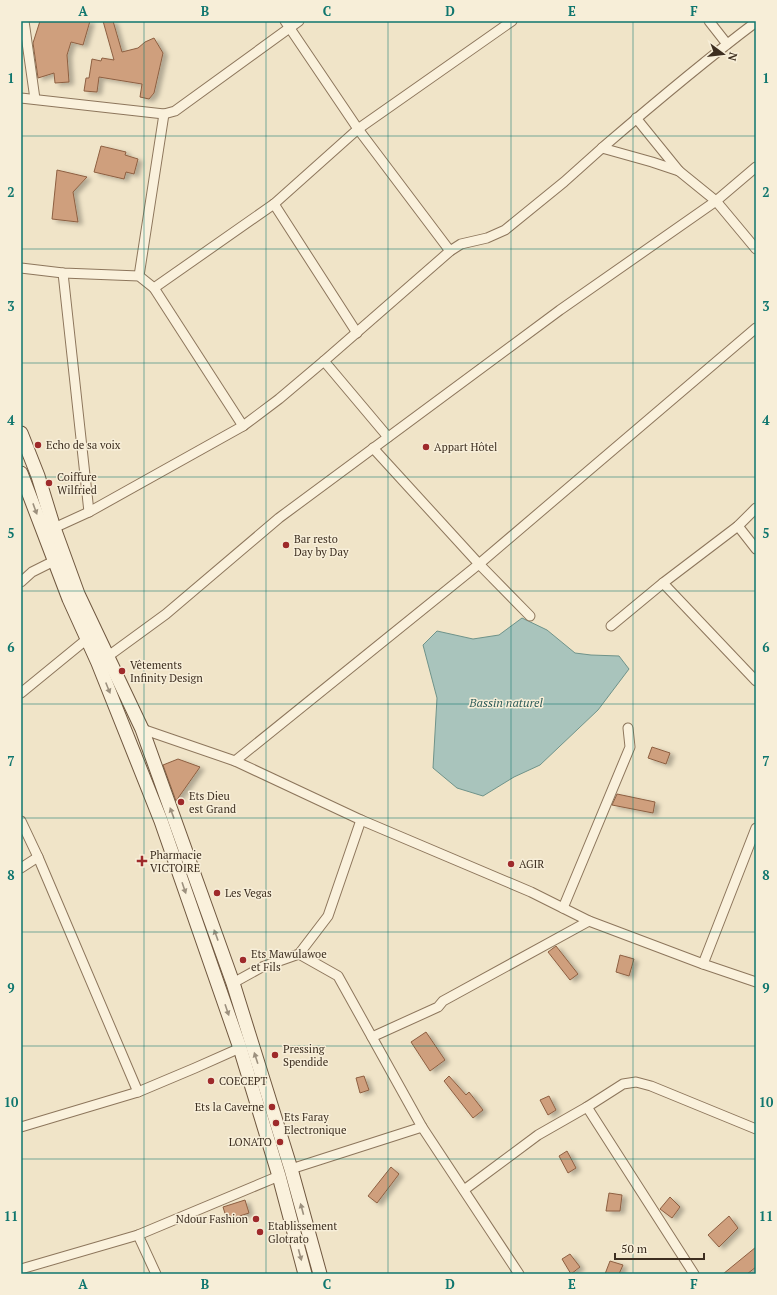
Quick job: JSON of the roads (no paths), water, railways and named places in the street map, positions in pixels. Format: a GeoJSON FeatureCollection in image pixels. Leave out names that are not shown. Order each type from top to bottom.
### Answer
{"type":"FeatureCollection","features":[{"type":"Feature","properties":{"kind":"main road"},"geometry":{"type":"LineString","coordinates":[[21,433],[38,476],[54,528],[161,821],[240,1048],[306,1274]]}},
{"type":"Feature","properties":{"kind":"main road"},"geometry":{"type":"LineString","coordinates":[[21,473],[69,599],[87,639],[103,660],[142,729],[233,983],[291,1168],[320,1274]]}},
{"type":"Feature","properties":{"kind":"street"},"geometry":{"type":"LineString","coordinates":[[24,21],[35,99]]}},
{"type":"Feature","properties":{"kind":"street"},"geometry":{"type":"LineString","coordinates":[[21,98],[164,114],[176,111],[288,25],[299,21]]}},
{"type":"Feature","properties":{"kind":"street"},"geometry":{"type":"LineString","coordinates":[[154,288],[274,204],[358,129],[512,21]]}},
{"type":"Feature","properties":{"kind":"street"},"geometry":{"type":"LineString","coordinates":[[709,21],[727,44]]}},
{"type":"Feature","properties":{"kind":"street"},"geometry":{"type":"LineString","coordinates":[[54,528],[89,512],[243,426],[279,399],[324,361],[450,251],[461,244],[487,238],[505,230],[542,201],[636,118],[756,22]]}},
{"type":"Feature","properties":{"kind":"street"},"geometry":{"type":"LineString","coordinates":[[288,25],[358,129],[450,251]]}},
{"type":"Feature","properties":{"kind":"street"},"geometry":{"type":"LineString","coordinates":[[139,276],[164,114]]}},
{"type":"Feature","properties":{"kind":"street"},"geometry":{"type":"LineString","coordinates":[[636,118],[679,171],[716,201],[756,249]]}},
{"type":"Feature","properties":{"kind":"street"},"geometry":{"type":"LineString","coordinates":[[602,148],[679,171]]}},
{"type":"Feature","properties":{"kind":"street"},"geometry":{"type":"LineString","coordinates":[[103,660],[166,614],[280,518],[560,310],[716,201],[756,167]]}},
{"type":"Feature","properties":{"kind":"street"},"geometry":{"type":"LineString","coordinates":[[274,204],[357,333]]}},
{"type":"Feature","properties":{"kind":"street"},"geometry":{"type":"LineString","coordinates":[[21,268],[139,276],[154,288],[243,426]]}},
{"type":"Feature","properties":{"kind":"street"},"geometry":{"type":"LineString","coordinates":[[63,272],[89,512]]}},
{"type":"Feature","properties":{"kind":"street"},"geometry":{"type":"LineString","coordinates":[[235,761],[480,564],[756,328]]}},
{"type":"Feature","properties":{"kind":"street"},"geometry":{"type":"LineString","coordinates":[[324,361],[388,437]]}},
{"type":"Feature","properties":{"kind":"street"},"geometry":{"type":"LineString","coordinates":[[374,448],[480,564],[530,616]]}},
{"type":"Feature","properties":{"kind":"street"},"geometry":{"type":"LineString","coordinates":[[611,626],[663,582],[738,526],[756,508]]}},
{"type":"Feature","properties":{"kind":"street"},"geometry":{"type":"LineString","coordinates":[[738,526],[756,549]]}},
{"type":"Feature","properties":{"kind":"street"},"geometry":{"type":"LineString","coordinates":[[21,582],[32,572],[54,560]]}},
{"type":"Feature","properties":{"kind":"street"},"geometry":{"type":"LineString","coordinates":[[663,582],[756,681]]}},
{"type":"Feature","properties":{"kind":"street"},"geometry":{"type":"LineString","coordinates":[[21,693],[87,639]]}},
{"type":"Feature","properties":{"kind":"street"},"geometry":{"type":"LineString","coordinates":[[563,908],[630,747],[628,728]]}},
{"type":"Feature","properties":{"kind":"street"},"geometry":{"type":"LineString","coordinates":[[142,729],[235,761],[361,820],[531,892],[589,921],[703,964],[756,982]]}},
{"type":"Feature","properties":{"kind":"street"},"geometry":{"type":"LineString","coordinates":[[233,983],[262,967],[299,954],[328,916],[361,820]]}},
{"type":"Feature","properties":{"kind":"street"},"geometry":{"type":"LineString","coordinates":[[21,821],[38,857],[138,1092]]}},
{"type":"Feature","properties":{"kind":"street"},"geometry":{"type":"LineString","coordinates":[[703,964],[756,828]]}},
{"type":"Feature","properties":{"kind":"street"},"geometry":{"type":"LineString","coordinates":[[21,868],[38,857]]}},
{"type":"Feature","properties":{"kind":"street"},"geometry":{"type":"LineString","coordinates":[[372,1037],[438,1007],[442,1001],[589,921]]}},
{"type":"Feature","properties":{"kind":"street"},"geometry":{"type":"LineString","coordinates":[[299,954],[338,976],[422,1127],[519,1274]]}},
{"type":"Feature","properties":{"kind":"street"},"geometry":{"type":"LineString","coordinates":[[21,1127],[138,1092],[240,1048]]}},
{"type":"Feature","properties":{"kind":"street"},"geometry":{"type":"LineString","coordinates":[[464,1190],[538,1135],[587,1107],[623,1084],[636,1082],[651,1086],[756,1129]]}},
{"type":"Feature","properties":{"kind":"street"},"geometry":{"type":"LineString","coordinates":[[587,1107],[694,1274]]}},
{"type":"Feature","properties":{"kind":"street"},"geometry":{"type":"LineString","coordinates":[[291,1168],[422,1127]]}},
{"type":"Feature","properties":{"kind":"street"},"geometry":{"type":"LineString","coordinates":[[21,1269],[138,1235],[278,1176]]}},
{"type":"Feature","properties":{"kind":"street"},"geometry":{"type":"LineString","coordinates":[[138,1235],[156,1274]]}},
{"type":"Feature","properties":{"kind":"water","name":"Bassin naturel"},"geometry":{"type":"Polygon","coordinates":[[[522,618],[547,630],[575,653],[619,656],[629,669],[598,710],[540,765],[514,777],[483,796],[457,788],[433,768],[437,698],[423,645],[437,631],[473,639],[499,635],[522,618]]]}},
{"type":"Feature","properties":{"kind":"place","name":"Echo de sa voix"},"geometry":{"type":"Point","coordinates":[38,445]}},
{"type":"Feature","properties":{"kind":"place","name":"Appart Hôtel"},"geometry":{"type":"Point","coordinates":[426,447]}},
{"type":"Feature","properties":{"kind":"place","name":"Coiffure Wilfried"},"geometry":{"type":"Point","coordinates":[49,483]}},
{"type":"Feature","properties":{"kind":"place","name":"Bar resto Day by Day"},"geometry":{"type":"Point","coordinates":[286,545]}},
{"type":"Feature","properties":{"kind":"place","name":"Vêtements Infinity Design"},"geometry":{"type":"Point","coordinates":[122,671]}},
{"type":"Feature","properties":{"kind":"place","name":"Ets Dieu est Grand"},"geometry":{"type":"Point","coordinates":[181,802]}},
{"type":"Feature","properties":{"kind":"place","name":"Pharmacie VICTOIRE"},"geometry":{"type":"Point","coordinates":[142,861]}},
{"type":"Feature","properties":{"kind":"place","name":"AGIR"},"geometry":{"type":"Point","coordinates":[511,864]}},
{"type":"Feature","properties":{"kind":"place","name":"Les Vegas"},"geometry":{"type":"Point","coordinates":[217,893]}},
{"type":"Feature","properties":{"kind":"place","name":"Ets Mawulawoe et Fils"},"geometry":{"type":"Point","coordinates":[243,960]}},
{"type":"Feature","properties":{"kind":"place","name":"Pressing Spendide"},"geometry":{"type":"Point","coordinates":[275,1055]}},
{"type":"Feature","properties":{"kind":"place","name":"COECEPT"},"geometry":{"type":"Point","coordinates":[211,1081]}},
{"type":"Feature","properties":{"kind":"place","name":"Ets la Caverne"},"geometry":{"type":"Point","coordinates":[272,1107]}},
{"type":"Feature","properties":{"kind":"place","name":"Ets Faray Electronique"},"geometry":{"type":"Point","coordinates":[276,1123]}},
{"type":"Feature","properties":{"kind":"place","name":"LONATO"},"geometry":{"type":"Point","coordinates":[280,1142]}},
{"type":"Feature","properties":{"kind":"place","name":"Ndour Fashion"},"geometry":{"type":"Point","coordinates":[256,1219]}},
{"type":"Feature","properties":{"kind":"place","name":"Etablissement Glotrato"},"geometry":{"type":"Point","coordinates":[260,1232]}}]}
